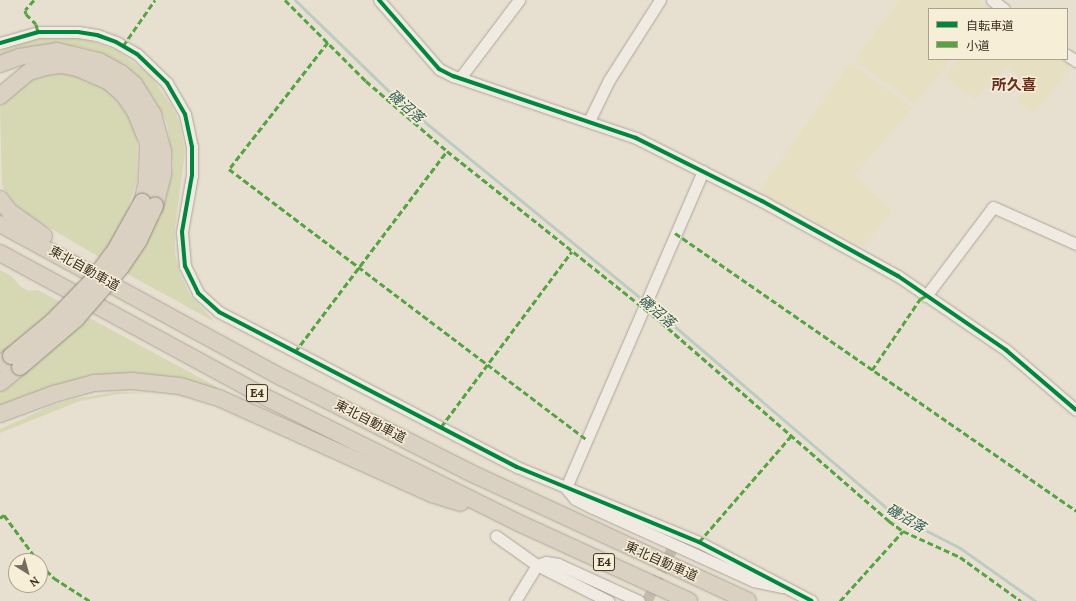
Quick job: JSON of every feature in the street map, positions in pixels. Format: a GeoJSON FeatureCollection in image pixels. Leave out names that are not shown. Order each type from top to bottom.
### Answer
{"type":"FeatureCollection","features":[{"type":"Feature","properties":{"kind":"highway"},"geometry":{"type":"LineString","coordinates":[[0,64],[19,57],[58,51],[99,61],[122,74],[134,84],[153,114],[163,151],[163,174],[148,204],[139,240],[121,267],[76,319],[10,362],[0,383]]}},
{"type":"Feature","properties":{"kind":"highway"},"geometry":{"type":"LineString","coordinates":[[0,96],[30,72],[45,67],[62,65],[77,68],[108,81],[123,94],[135,111],[148,143],[148,204]]}},
{"type":"Feature","properties":{"kind":"highway"},"geometry":{"type":"LineString","coordinates":[[0,199],[9,211],[30,228],[235,342],[281,376]]}},
{"type":"Feature","properties":{"kind":"highway","name":"東北自動車道"},"geometry":{"type":"LineString","coordinates":[[0,224],[281,376],[476,476],[748,601]]}},
{"type":"Feature","properties":{"kind":"highway","name":"東北自動車道"},"geometry":{"type":"LineString","coordinates":[[0,253],[271,400],[519,523],[689,601]]}},
{"type":"Feature","properties":{"kind":"highway"},"geometry":{"type":"LineString","coordinates":[[0,414],[54,394],[94,384],[132,381],[180,386],[219,398],[304,434],[432,494],[519,523]]}},
{"type":"Feature","properties":{"kind":"street"},"geometry":{"type":"LineString","coordinates":[[379,0],[439,69],[460,78],[636,138],[703,171],[898,276],[1006,350],[1076,410]]}},
{"type":"Feature","properties":{"kind":"street"},"geometry":{"type":"LineString","coordinates":[[460,78],[519,0]]}},
{"type":"Feature","properties":{"kind":"street"},"geometry":{"type":"LineString","coordinates":[[589,121],[609,80],[660,0]]}},
{"type":"Feature","properties":{"kind":"street"},"geometry":{"type":"LineString","coordinates":[[992,0],[1003,8]]}},
{"type":"Feature","properties":{"kind":"street"},"geometry":{"type":"LineString","coordinates":[[0,43],[38,32],[78,32],[97,36],[116,42],[137,54],[168,83],[185,114],[192,147],[192,175],[183,216],[182,248],[191,280],[206,303],[235,321],[504,461],[566,488],[594,497],[699,542],[812,601]]}},
{"type":"Feature","properties":{"kind":"street"},"geometry":{"type":"LineString","coordinates":[[566,488],[645,300],[703,171]]}},
{"type":"Feature","properties":{"kind":"street"},"geometry":{"type":"LineString","coordinates":[[926,296],[993,207],[1076,244]]}},
{"type":"Feature","properties":{"kind":"street"},"geometry":{"type":"LineString","coordinates":[[496,536],[537,565],[608,601]]}},
{"type":"Feature","properties":{"kind":"street"},"geometry":{"type":"LineString","coordinates":[[515,601],[537,565],[546,562],[558,564],[639,601]]}},
{"type":"Feature","properties":{"kind":"shaded area"},"geometry":{"type":"Polygon","coordinates":[[[900,0],[978,0],[990,8],[928,8],[928,60],[951,60],[915,104],[854,60],[900,0]]]}},
{"type":"Feature","properties":{"kind":"shaded area"},"geometry":{"type":"Polygon","coordinates":[[[957,60],[1063,60],[1069,64],[1070,69],[1035,112],[1016,102],[1029,84],[1007,68],[975,99],[945,77],[957,60]]]}},
{"type":"Feature","properties":{"kind":"shaded area"},"geometry":{"type":"Polygon","coordinates":[[[850,63],[913,108],[854,176],[892,210],[864,247],[759,191],[850,63]]]}},
{"type":"Feature","properties":{"kind":"green space"},"geometry":{"type":"Polygon","coordinates":[[[48,37],[81,37],[118,51],[150,75],[171,105],[179,121],[185,152],[175,227],[175,253],[180,274],[190,295],[215,322],[133,277],[33,218],[14,203],[2,186],[0,106],[31,78],[57,73],[75,75],[104,87],[116,97],[137,130],[137,180],[129,206],[159,219],[167,194],[173,166],[167,123],[153,97],[131,70],[94,50],[75,46],[59,46],[0,57],[0,51],[16,44],[48,37]]]}},
{"type":"Feature","properties":{"kind":"green space"},"geometry":{"type":"Polygon","coordinates":[[[0,270],[11,276],[21,287],[29,291],[38,290],[217,387],[215,389],[143,374],[0,408],[0,392],[24,372],[0,356],[0,270]]]}},
{"type":"Feature","properties":{"kind":"green space"},"geometry":{"type":"Polygon","coordinates":[[[116,392],[153,393],[119,394],[80,401],[0,433],[0,429],[51,406],[73,399],[116,392]]]}},
{"type":"Feature","properties":{"kind":"waterway","name":"磯沼落"},"geometry":{"type":"LineString","coordinates":[[295,0],[399,101],[652,307],[892,513],[960,548],[1035,601]]}},
{"type":"Feature","properties":{"kind":"tunnel"},"geometry":{"type":"LineString","coordinates":[[647,601],[674,545]]}},
{"type":"Feature","properties":{"kind":"marked path"},"geometry":{"type":"LineString","coordinates":[[34,0],[25,10],[26,14],[36,24],[38,32]]}},
{"type":"Feature","properties":{"kind":"marked path"},"geometry":{"type":"LineString","coordinates":[[123,46],[155,0]]}},
{"type":"Feature","properties":{"kind":"marked path"},"geometry":{"type":"LineString","coordinates":[[285,0],[366,81],[447,151],[661,322],[889,521],[903,531],[960,557],[1021,601]]}},
{"type":"Feature","properties":{"kind":"marked path"},"geometry":{"type":"LineString","coordinates":[[328,42],[229,169],[587,440]]}},
{"type":"Feature","properties":{"kind":"marked path"},"geometry":{"type":"LineString","coordinates":[[295,352],[447,151]]}},
{"type":"Feature","properties":{"kind":"marked path"},"geometry":{"type":"LineString","coordinates":[[675,233],[1076,511]]}},
{"type":"Feature","properties":{"kind":"marked path"},"geometry":{"type":"LineString","coordinates":[[441,427],[572,251]]}},
{"type":"Feature","properties":{"kind":"marked path"},"geometry":{"type":"LineString","coordinates":[[872,370],[920,299],[926,296]]}},
{"type":"Feature","properties":{"kind":"marked path"},"geometry":{"type":"LineString","coordinates":[[699,542],[792,435]]}},
{"type":"Feature","properties":{"kind":"marked path"},"geometry":{"type":"LineString","coordinates":[[0,518],[4,515],[32,553]]}},
{"type":"Feature","properties":{"kind":"marked path"},"geometry":{"type":"LineString","coordinates":[[840,601],[903,531]]}},
{"type":"Feature","properties":{"kind":"marked path"},"geometry":{"type":"LineString","coordinates":[[48,572],[54,578],[90,601]]}},
{"type":"Feature","properties":{"kind":"cycle path"},"geometry":{"type":"LineString","coordinates":[[379,0],[439,69],[453,76],[636,138],[762,201],[898,276],[1006,350],[1076,410]]}},
{"type":"Feature","properties":{"kind":"cycle path"},"geometry":{"type":"LineString","coordinates":[[0,43],[38,32],[78,32],[97,35],[116,42],[137,54],[167,83],[185,114],[192,147],[192,175],[182,232],[185,266],[198,293],[219,312],[517,467],[699,542],[812,601]]}},
{"type":"Feature","properties":{"kind":"district","name":"所久喜"},"geometry":{"type":"Point","coordinates":[1014,85]}}]}
